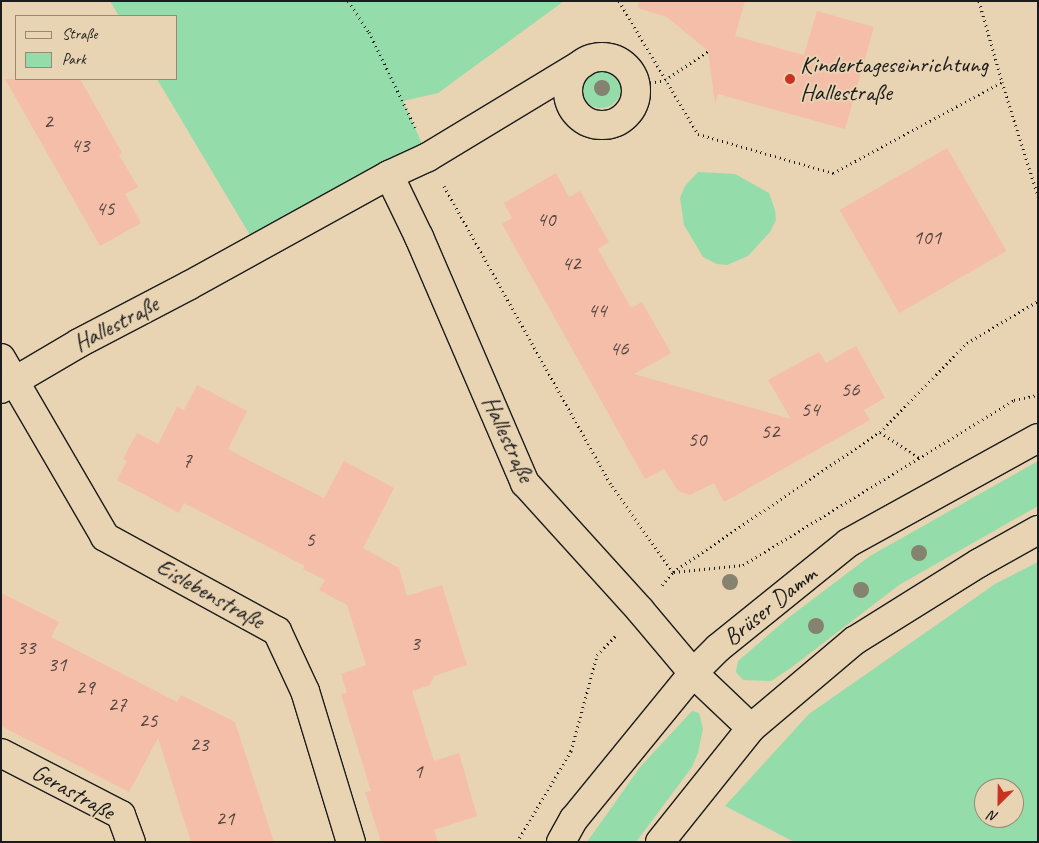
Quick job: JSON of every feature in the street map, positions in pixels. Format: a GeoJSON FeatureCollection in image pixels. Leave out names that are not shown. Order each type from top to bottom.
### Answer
{"type":"FeatureCollection","features":[{"type":"Feature","properties":{"kind":"street","name":"Hallestraße"},"geometry":{"type":"LineString","coordinates":[[6,376],[79,343],[188,286],[389,175],[428,157],[583,63],[598,57],[616,60],[629,70],[635,84]]}},
{"type":"Feature","properties":{"kind":"street"},"geometry":{"type":"LineString","coordinates":[[583,63],[573,73],[568,94],[575,112],[588,122],[609,124],[625,116],[635,100],[635,84]]}},
{"type":"Feature","properties":{"kind":"street","name":"Hallestraße"},"geometry":{"type":"LineString","coordinates":[[389,175],[419,237],[525,483],[640,610],[693,673],[751,728]]}},
{"type":"Feature","properties":{"kind":"street","name":"Eislebenstraße"},"geometry":{"type":"LineString","coordinates":[[6,376],[105,537],[277,631],[305,691],[351,842]]}},
{"type":"Feature","properties":{"kind":"street","name":"Brüser Damm"},"geometry":{"type":"LineString","coordinates":[[561,842],[574,819],[693,673],[718,648],[848,543],[1038,438]]}},
{"type":"Feature","properties":{"kind":"street"},"geometry":{"type":"LineString","coordinates":[[660,842],[751,728],[854,640],[979,563],[1038,530]]}},
{"type":"Feature","properties":{"kind":"street","name":"Gerastraße"},"geometry":{"type":"LineString","coordinates":[[1,753],[121,815],[131,842]]}},
{"type":"Feature","properties":{"kind":"path"},"geometry":{"type":"LineString","coordinates":[[348,1],[369,32],[428,157],[612,486],[673,572]]}},
{"type":"Feature","properties":{"kind":"path"},"geometry":{"type":"LineString","coordinates":[[619,1],[698,134],[833,173],[1002,82]]}},
{"type":"Feature","properties":{"kind":"path"},"geometry":{"type":"LineString","coordinates":[[979,1],[1038,196]]}},
{"type":"Feature","properties":{"kind":"path"},"geometry":{"type":"LineString","coordinates":[[635,84],[665,80],[708,51]]}},
{"type":"Feature","properties":{"kind":"path"},"geometry":{"type":"LineString","coordinates":[[517,842],[571,751],[597,656],[673,572],[880,432],[967,343],[1038,301]]}},
{"type":"Feature","properties":{"kind":"path"},"geometry":{"type":"LineString","coordinates":[[673,572],[743,565],[1014,400],[1038,395]]}},
{"type":"Feature","properties":{"kind":"path"},"geometry":{"type":"LineString","coordinates":[[880,432],[919,458]]}},
{"type":"Feature","properties":{"kind":"green space"},"geometry":{"type":"Polygon","coordinates":[[[110,1],[564,1],[438,93],[403,101],[428,157],[257,247],[158,80],[178,80],[178,15],[118,15],[110,1]]]}},
{"type":"Feature","properties":{"kind":"green space"},"geometry":{"type":"Polygon","coordinates":[[[601,68],[615,74],[621,88],[615,102],[601,108],[587,102],[581,88],[587,74],[601,68]]]}},
{"type":"Feature","properties":{"kind":"green space"},"geometry":{"type":"Polygon","coordinates":[[[698,172],[735,174],[769,193],[775,210],[776,220],[770,232],[748,256],[727,265],[717,264],[703,257],[684,225],[680,198],[685,186],[698,172]]]}},
{"type":"Feature","properties":{"kind":"green space"},"geometry":{"type":"Polygon","coordinates":[[[1038,461],[1038,506],[899,585],[771,681],[743,680],[736,672],[738,661],[788,618],[870,556],[1038,461]]]}},
{"type":"Feature","properties":{"kind":"green space"},"geometry":{"type":"Polygon","coordinates":[[[1038,562],[1038,842],[794,842],[725,806],[809,714],[995,584],[1038,562]]]}},
{"type":"Feature","properties":{"kind":"green space"},"geometry":{"type":"Polygon","coordinates":[[[692,711],[699,713],[703,728],[698,753],[692,767],[636,842],[587,842],[641,766],[692,711]]]}},
{"type":"Feature","properties":{"kind":"building","name":"Kindertageseinrichtung Hallestraße"},"geometry":{"type":"Polygon","coordinates":[[[639,1],[745,1],[735,36],[804,55],[817,11],[874,27],[845,129],[718,94],[715,104],[708,51],[667,17],[638,8],[639,1]]]}},
{"type":"Feature","properties":{"kind":"building"},"geometry":{"type":"Polygon","coordinates":[[[5,79],[81,80],[122,153],[119,155],[138,187],[125,194],[141,223],[100,246],[5,79]]]}},
{"type":"Feature","properties":{"kind":"building"},"geometry":{"type":"Polygon","coordinates":[[[947,148],[1006,251],[899,313],[840,210],[947,148]]]}},
{"type":"Feature","properties":{"kind":"building"},"geometry":{"type":"Polygon","coordinates":[[[556,173],[569,197],[580,191],[609,242],[598,249],[631,308],[642,302],[671,353],[634,374],[791,419],[768,380],[819,352],[826,363],[856,346],[885,398],[864,410],[870,420],[724,502],[714,483],[690,495],[678,491],[664,469],[645,479],[502,224],[512,218],[504,203],[556,173]]]}},
{"type":"Feature","properties":{"kind":"building"},"geometry":{"type":"Polygon","coordinates":[[[197,385],[247,411],[228,449],[252,462],[324,498],[344,461],[394,488],[363,548],[399,568],[407,596],[442,585],[467,665],[434,676],[430,685],[412,691],[434,761],[459,753],[477,816],[434,830],[438,842],[381,842],[365,792],[371,791],[341,694],[347,693],[341,674],[366,665],[347,605],[319,590],[325,580],[303,569],[305,566],[184,503],[179,513],[117,480],[127,461],[123,459],[137,433],[158,444],[177,407],[184,410],[197,385]]]}},
{"type":"Feature","properties":{"kind":"building"},"geometry":{"type":"Polygon","coordinates":[[[1,593],[59,622],[51,637],[177,702],[181,695],[235,722],[274,842],[191,842],[158,738],[129,792],[1,726],[1,593]]]}},
{"type":"Feature","properties":{"kind":"place","name":"Kindertageseinrichtung Hallestraße"},"geometry":{"type":"Point","coordinates":[790,79]}}]}
